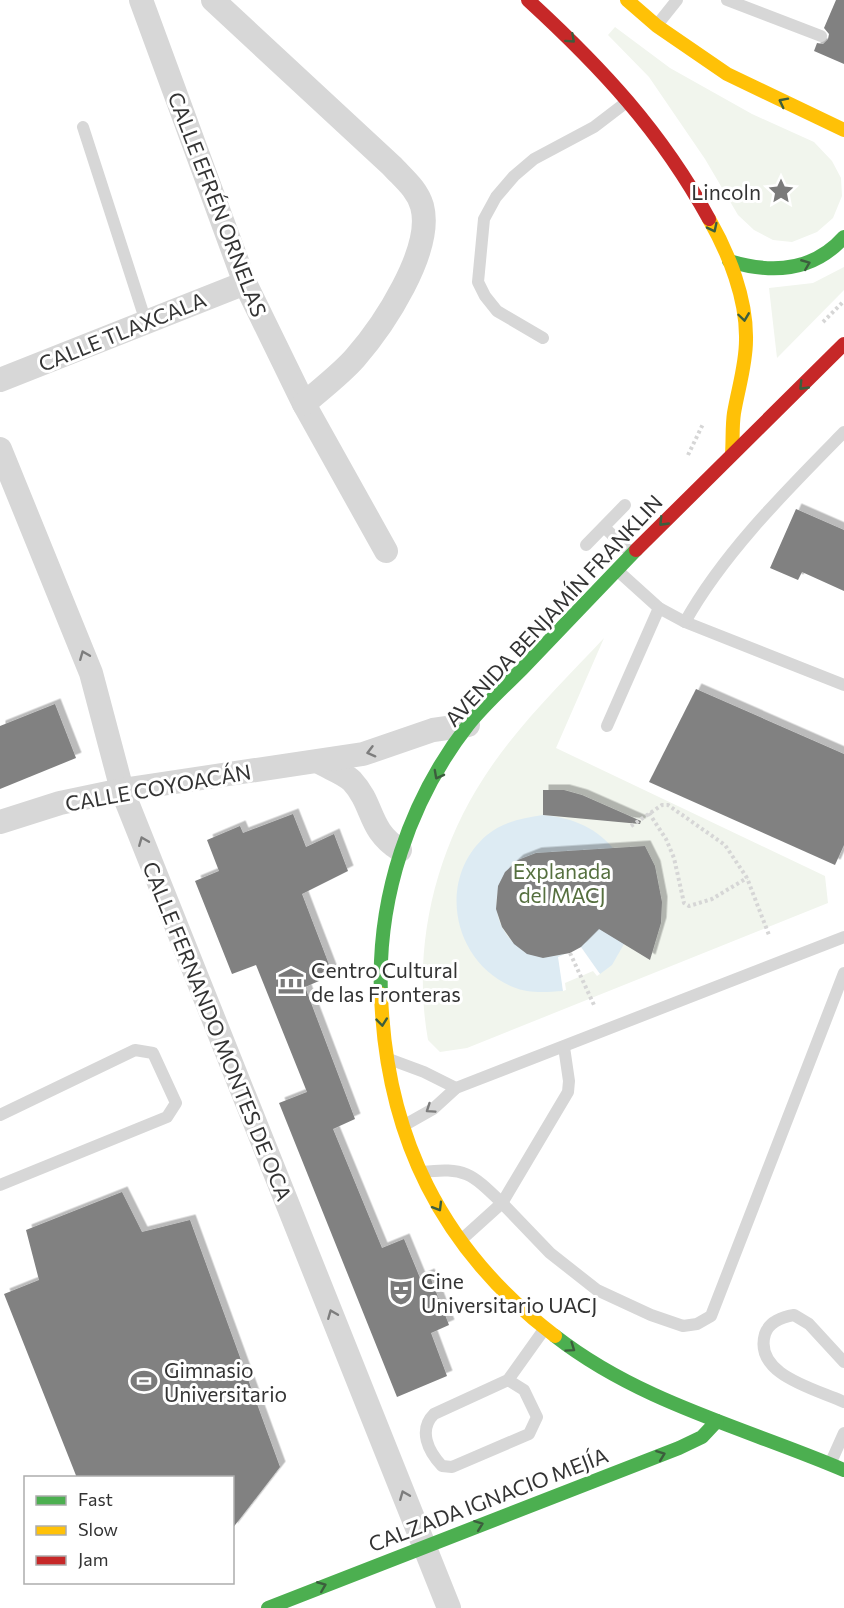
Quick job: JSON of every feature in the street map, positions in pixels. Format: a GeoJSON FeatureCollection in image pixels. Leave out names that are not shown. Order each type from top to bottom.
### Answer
{"type":"FeatureCollection","features":[{"type":"Feature","properties":{"kind":"main road"},"geometry":{"type":"LineString","coordinates":[[528,0],[603,70],[629,100],[678,168],[709,219],[729,261],[741,299],[746,329],[742,380],[734,415],[732,454]]}},
{"type":"Feature","properties":{"kind":"main road"},"geometry":{"type":"LineString","coordinates":[[627,0],[657,26],[727,74],[839,129],[844,146]]}},
{"type":"Feature","properties":{"kind":"main road"},"geometry":{"type":"LineString","coordinates":[[729,261],[749,269],[768,271],[795,268],[819,258],[844,237]]}},
{"type":"Feature","properties":{"kind":"main road","name":"AVENIDA BENJAMÍN FRANKLIN"},"geometry":{"type":"LineString","coordinates":[[844,344],[617,570],[468,725],[444,764],[400,850],[386,914],[381,958],[380,1004],[386,1059],[402,1127],[420,1172],[459,1242],[499,1288],[544,1329],[600,1367],[656,1396],[844,1470]]}},
{"type":"Feature","properties":{"kind":"main road","name":"CALZADA IGNACIO MEJÍA"},"geometry":{"type":"LineString","coordinates":[[268,1608],[679,1448],[702,1437],[717,1420]]}},
{"type":"Feature","properties":{"kind":"street","name":"CALLE EFRÉN ORNELAS"},"geometry":{"type":"LineString","coordinates":[[141,0],[245,283],[304,404],[386,551]]}},
{"type":"Feature","properties":{"kind":"street"},"geometry":{"type":"LineString","coordinates":[[213,0],[392,166],[414,189],[422,207],[425,228],[420,248],[380,325],[355,358],[304,404]]}},
{"type":"Feature","properties":{"kind":"street","name":"CALLE TLAXCALA"},"geometry":{"type":"LineString","coordinates":[[0,380],[245,283]]}},
{"type":"Feature","properties":{"kind":"street","name":"CALLE FERNANDO MONTES DE OCA"},"geometry":{"type":"LineString","coordinates":[[0,449],[91,673],[122,790],[449,1608]]}},
{"type":"Feature","properties":{"kind":"street","name":"CALLE COYOACÁN"},"geometry":{"type":"LineString","coordinates":[[0,822],[60,803],[122,790],[363,754],[433,730],[468,725]]}},
{"type":"Feature","properties":{"kind":"street"},"geometry":{"type":"LineString","coordinates":[[319,762],[350,779],[359,790],[381,836],[400,850]]}},
{"type":"Feature","properties":{"kind":"lane"},"geometry":{"type":"LineString","coordinates":[[657,26],[677,0]]}},
{"type":"Feature","properties":{"kind":"lane"},"geometry":{"type":"LineString","coordinates":[[727,0],[821,36]]}},
{"type":"Feature","properties":{"kind":"lane"},"geometry":{"type":"LineString","coordinates":[[543,338],[497,311],[484,296],[478,282],[484,219],[496,197],[514,176],[534,159],[594,127],[629,100]]}},
{"type":"Feature","properties":{"kind":"lane"},"geometry":{"type":"LineString","coordinates":[[83,127],[146,322]]}},
{"type":"Feature","properties":{"kind":"lane"},"geometry":{"type":"LineString","coordinates":[[685,622],[705,586],[802,475],[844,432]]}},
{"type":"Feature","properties":{"kind":"lane"},"geometry":{"type":"LineString","coordinates":[[586,545],[625,505]]}},
{"type":"Feature","properties":{"kind":"lane"},"geometry":{"type":"LineString","coordinates":[[604,527],[633,554]]}},
{"type":"Feature","properties":{"kind":"lane"},"geometry":{"type":"LineString","coordinates":[[617,570],[659,608],[685,622],[844,685]]}},
{"type":"Feature","properties":{"kind":"lane"},"geometry":{"type":"LineString","coordinates":[[607,726],[659,608]]}},
{"type":"Feature","properties":{"kind":"lane"},"geometry":{"type":"LineString","coordinates":[[402,1127],[433,1109],[456,1088],[844,937]]}},
{"type":"Feature","properties":{"kind":"lane"},"geometry":{"type":"LineString","coordinates":[[420,1172],[454,1168],[481,1182],[550,1253],[597,1290],[651,1315],[683,1326],[697,1324],[711,1316],[844,973]]}},
{"type":"Feature","properties":{"kind":"lane"},"geometry":{"type":"LineString","coordinates":[[459,1242],[502,1203],[568,1092],[569,1081],[564,1047]]}},
{"type":"Feature","properties":{"kind":"lane"},"geometry":{"type":"LineString","coordinates":[[0,1115],[135,1050],[153,1053],[176,1103],[167,1117],[0,1185]]}},
{"type":"Feature","properties":{"kind":"lane"},"geometry":{"type":"LineString","coordinates":[[386,1059],[424,1072],[456,1088]]}},
{"type":"Feature","properties":{"kind":"lane"},"geometry":{"type":"LineString","coordinates":[[844,1362],[809,1324],[794,1315],[781,1317],[767,1328],[762,1345],[765,1358],[778,1372],[844,1402]]}},
{"type":"Feature","properties":{"kind":"lane"},"geometry":{"type":"LineString","coordinates":[[508,1380],[524,1390],[537,1417],[530,1434],[452,1467],[442,1466],[434,1458],[424,1431],[426,1422],[434,1414],[508,1380],[544,1329]]}},
{"type":"Feature","properties":{"kind":"lane"},"geometry":{"type":"LineString","coordinates":[[830,1464],[844,1433]]}},
{"type":"Feature","properties":{"kind":"path"},"geometry":{"type":"LineString","coordinates":[[687,456],[707,416]]}},
{"type":"Feature","properties":{"kind":"path"},"geometry":{"type":"LineString","coordinates":[[631,826],[662,805],[675,808],[725,845],[747,878],[769,935]]}},
{"type":"Feature","properties":{"kind":"path"},"geometry":{"type":"LineString","coordinates":[[649,813],[666,839],[674,858],[684,903],[689,906],[712,899],[747,878]]}},
{"type":"Feature","properties":{"kind":"path"},"geometry":{"type":"LineString","coordinates":[[570,953],[594,1005]]}},
{"type":"Feature","properties":{"kind":"green space"},"geometry":{"type":"Polygon","coordinates":[[[615,27],[670,68],[752,114],[814,142],[832,161],[841,178],[842,196],[833,218],[817,232],[792,242],[773,240],[754,230],[738,215],[705,159],[649,77],[608,35],[615,27]]]}},
{"type":"Feature","properties":{"kind":"green space"},"geometry":{"type":"Polygon","coordinates":[[[844,267],[844,290],[777,358],[769,288],[813,283],[844,267]]]}},
{"type":"Feature","properties":{"kind":"green space","name":"Explanada del MACJ"},"geometry":{"type":"Polygon","coordinates":[[[604,638],[556,748],[825,876],[828,903],[467,1048],[440,1052],[428,1040],[423,972],[425,938],[431,904],[451,839],[483,779],[510,741],[604,638]]]}},
{"type":"Feature","properties":{"kind":"shaded area"},"geometry":{"type":"Polygon","coordinates":[[[543,815],[554,816],[584,826],[602,837],[617,853],[624,944],[612,965],[600,974],[594,967],[562,980],[563,991],[525,991],[492,975],[476,959],[465,939],[458,918],[457,895],[461,873],[471,853],[487,835],[500,827],[513,821],[543,815]],[[518,860],[503,878],[497,898],[498,917],[506,934],[519,947],[537,955],[558,955],[581,947],[518,860]]]}},
{"type":"Feature","properties":{"kind":"pier"},"geometry":{"type":"Polygon","coordinates":[[[581,947],[600,974],[597,976],[593,971],[565,983],[566,990],[563,991],[558,957],[581,947]]]}},
{"type":"Feature","properties":{"kind":"building"},"geometry":{"type":"Polygon","coordinates":[[[836,0],[844,0],[844,64],[814,51],[817,43],[823,44],[828,39],[829,34],[824,28],[836,0]]]}},
{"type":"Feature","properties":{"kind":"building"},"geometry":{"type":"Polygon","coordinates":[[[796,509],[844,530],[844,591],[802,572],[798,580],[770,568],[796,509]]]}},
{"type":"Feature","properties":{"kind":"building"},"geometry":{"type":"Polygon","coordinates":[[[696,689],[844,754],[844,845],[835,865],[649,782],[696,689]]]}},
{"type":"Feature","properties":{"kind":"building"},"geometry":{"type":"Polygon","coordinates":[[[55,704],[76,758],[0,789],[0,726],[55,704]]]}},
{"type":"Feature","properties":{"kind":"building"},"geometry":{"type":"Polygon","coordinates":[[[543,790],[564,790],[582,795],[641,821],[640,824],[543,815],[543,790]]]}},
{"type":"Feature","properties":{"kind":"building","name":"Centro Cultural de las Fronteras"},"geometry":{"type":"Polygon","coordinates":[[[293,814],[306,847],[334,834],[348,871],[302,894],[333,975],[305,987],[355,1119],[333,1129],[382,1248],[404,1239],[420,1278],[429,1274],[449,1325],[431,1333],[447,1376],[397,1397],[279,1103],[307,1092],[256,965],[232,974],[195,881],[219,871],[207,840],[240,826],[243,833],[293,814]]]}},
{"type":"Feature","properties":{"kind":"building"},"geometry":{"type":"Polygon","coordinates":[[[645,846],[655,866],[662,902],[661,923],[650,960],[599,929],[581,947],[570,953],[543,958],[527,954],[514,944],[502,927],[496,909],[498,886],[505,872],[518,860],[536,853],[645,846]]]}},
{"type":"Feature","properties":{"kind":"building","name":"Gimnasio Universitario"},"geometry":{"type":"Polygon","coordinates":[[[122,1192],[142,1232],[190,1220],[280,1467],[234,1526],[234,1476],[76,1476],[4,1294],[39,1280],[26,1230],[122,1192]]]}},
{"type":"Feature","properties":{"kind":"traffic: fast"},"geometry":{"type":"LineString","coordinates":[[729,261],[761,268],[791,267],[819,257],[832,249],[844,237]]}},
{"type":"Feature","properties":{"kind":"traffic: fast"},"geometry":{"type":"LineString","coordinates":[[381,994],[381,958],[391,887],[413,818],[447,754],[487,703],[636,550]]}},
{"type":"Feature","properties":{"kind":"traffic: fast"},"geometry":{"type":"LineString","coordinates":[[555,1336],[588,1359],[658,1397],[844,1470]]}},
{"type":"Feature","properties":{"kind":"traffic: fast"},"geometry":{"type":"LineString","coordinates":[[268,1608],[679,1448],[702,1437],[717,1421]]}},
{"type":"Feature","properties":{"kind":"traffic: slow"},"geometry":{"type":"LineString","coordinates":[[627,0],[657,26],[727,74],[844,130]]}},
{"type":"Feature","properties":{"kind":"traffic: slow"},"geometry":{"type":"LineString","coordinates":[[709,219],[735,277],[746,324],[745,359],[734,413],[732,454]]}},
{"type":"Feature","properties":{"kind":"traffic: slow"},"geometry":{"type":"LineString","coordinates":[[381,994],[385,1046],[394,1095],[408,1142],[427,1186],[451,1227],[480,1266],[515,1302],[555,1336]]}},
{"type":"Feature","properties":{"kind":"traffic: jam"},"geometry":{"type":"LineString","coordinates":[[528,0],[580,50],[628,102],[671,157],[709,219]]}},
{"type":"Feature","properties":{"kind":"traffic: jam"},"geometry":{"type":"LineString","coordinates":[[636,550],[844,344]]}},
{"type":"Feature","properties":{"kind":"place","name":"Lincoln"},"geometry":{"type":"Point","coordinates":[781,191]}},
{"type":"Feature","properties":{"kind":"place","name":"Centro Cultural de las Fronteras"},"geometry":{"type":"Point","coordinates":[291,981]}},
{"type":"Feature","properties":{"kind":"place","name":"Cine Universitario UACJ"},"geometry":{"type":"Point","coordinates":[401,1292]}},
{"type":"Feature","properties":{"kind":"place","name":"Gimnasio Universitario"},"geometry":{"type":"Point","coordinates":[144,1381]}}]}
